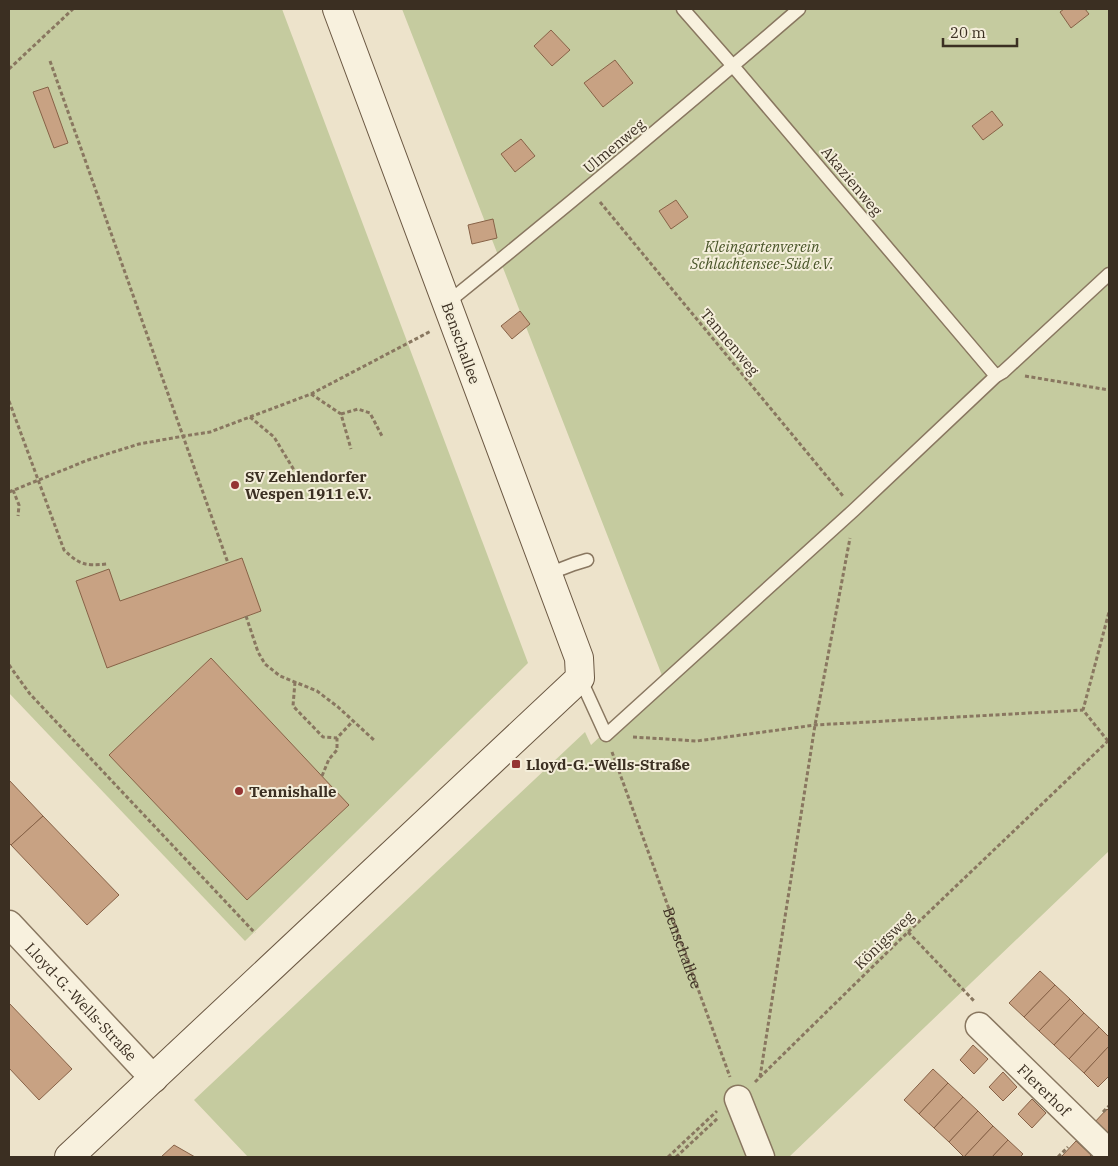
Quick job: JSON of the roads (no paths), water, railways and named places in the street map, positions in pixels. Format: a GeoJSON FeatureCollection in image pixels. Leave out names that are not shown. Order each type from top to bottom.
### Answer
{"type":"FeatureCollection","features":[{"type":"Feature","properties":{"kind":"street","name":"Benschallee"},"geometry":{"type":"LineString","coordinates":[[337,9],[579,658],[580,678]]}},
{"type":"Feature","properties":{"kind":"street"},"geometry":{"type":"LineString","coordinates":[[69,1157],[580,678]]}},
{"type":"Feature","properties":{"kind":"street","name":"Lloyd-G.-Wells-Straße"},"geometry":{"type":"LineString","coordinates":[[9,924],[154,1079]]}},
{"type":"Feature","properties":{"kind":"street","name":"Flererhof"},"geometry":{"type":"LineString","coordinates":[[979,1026],[1109,1153]]}},
{"type":"Feature","properties":{"kind":"street"},"geometry":{"type":"LineString","coordinates":[[738,1099],[761,1157]]}},
{"type":"Feature","properties":{"kind":"lane","name":"Akazienweg"},"geometry":{"type":"LineString","coordinates":[[683,9],[999,374]]}},
{"type":"Feature","properties":{"kind":"lane","name":"Ulmenweg"},"geometry":{"type":"LineString","coordinates":[[446,303],[588,188],[799,9]]}},
{"type":"Feature","properties":{"kind":"lane"},"geometry":{"type":"LineString","coordinates":[[580,678],[606,735],[854,510],[1109,274]]}},
{"type":"Feature","properties":{"kind":"lane"},"geometry":{"type":"LineString","coordinates":[[548,574],[587,560]]}},
{"type":"Feature","properties":{"kind":"place","name":"SV Zehlendorfer Wespen 1911 e.V."},"geometry":{"type":"Point","coordinates":[235,485]}},
{"type":"Feature","properties":{"kind":"place","name":"Lloyd-G.-Wells-Straße"},"geometry":{"type":"Point","coordinates":[516,764]}},
{"type":"Feature","properties":{"kind":"place","name":"Tennishalle"},"geometry":{"type":"Point","coordinates":[239,791]}},
{"type":"Feature","properties":{"kind":"park label","name":"Kleingartenverein Schlachtensee-Süd e.V."},"geometry":{"type":"Point","coordinates":[762,254]}}]}
